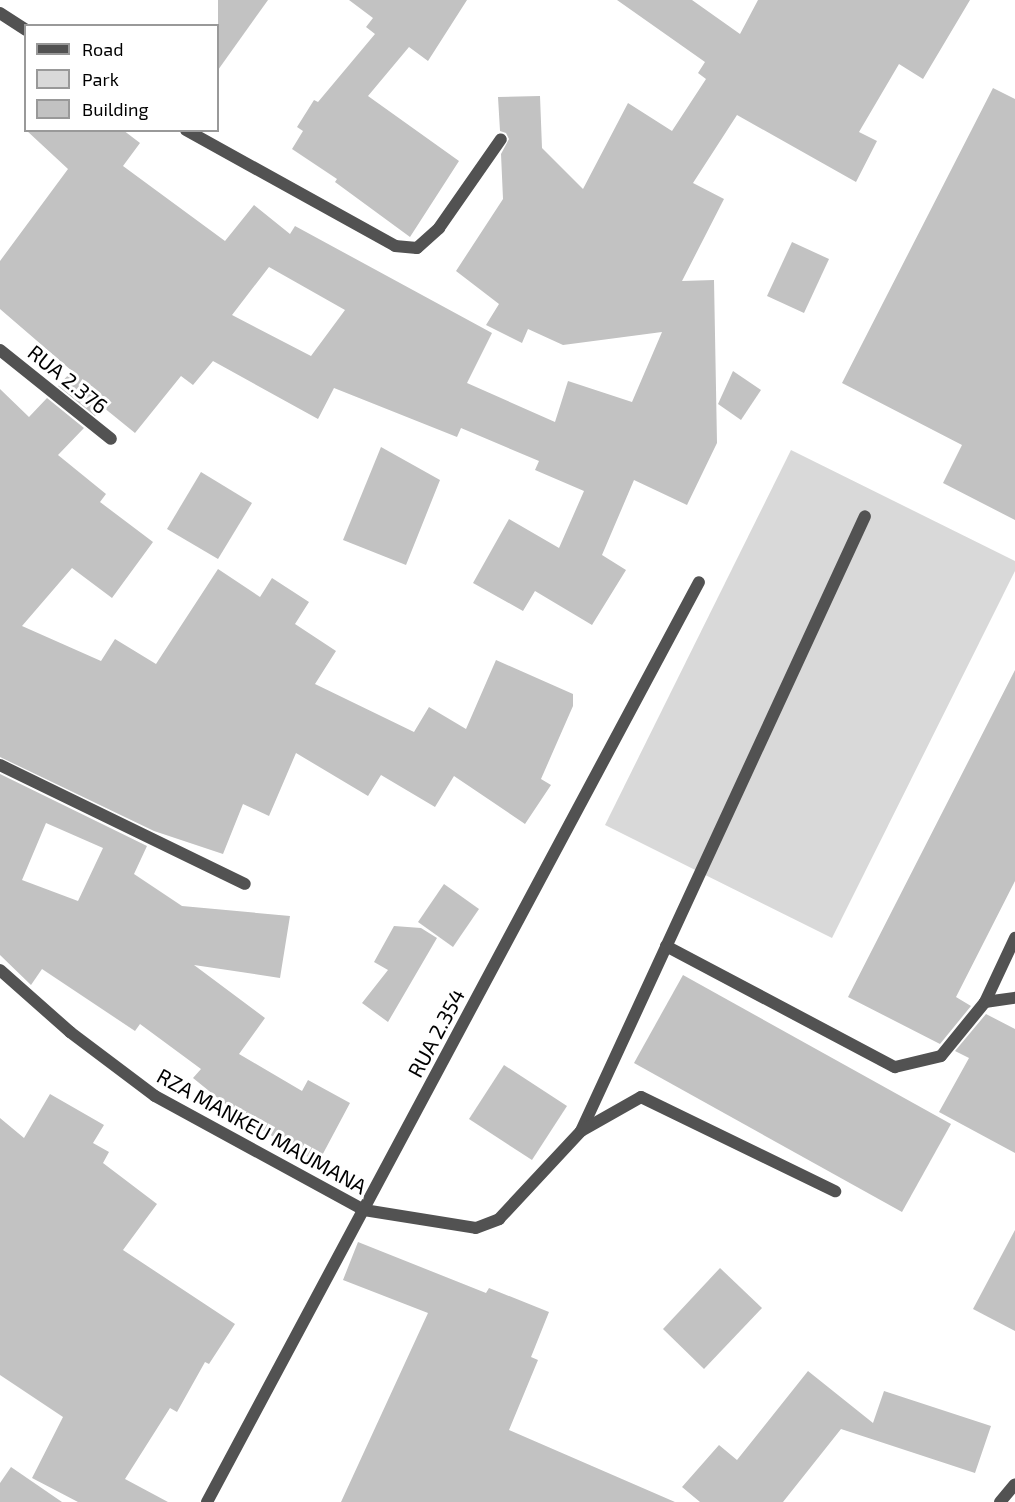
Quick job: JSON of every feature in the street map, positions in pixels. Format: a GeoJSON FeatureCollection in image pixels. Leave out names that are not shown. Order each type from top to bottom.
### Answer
{"type":"FeatureCollection","features":[{"type":"Feature","properties":{"kind":"street"},"geometry":{"type":"LineString","coordinates":[[0,13],[24,29]]}},
{"type":"Feature","properties":{"kind":"street"},"geometry":{"type":"LineString","coordinates":[[190,132],[395,246],[417,248],[440,228],[501,139]]}},
{"type":"Feature","properties":{"kind":"street","name":"RUA 2.376"},"geometry":{"type":"LineString","coordinates":[[0,350],[111,439]]}},
{"type":"Feature","properties":{"kind":"street"},"geometry":{"type":"LineString","coordinates":[[580,1131],[865,516]]}},
{"type":"Feature","properties":{"kind":"street","name":"RUA 2.354"},"geometry":{"type":"LineString","coordinates":[[207,1502],[699,582]]}},
{"type":"Feature","properties":{"kind":"street"},"geometry":{"type":"LineString","coordinates":[[0,765],[245,884]]}},
{"type":"Feature","properties":{"kind":"street"},"geometry":{"type":"LineString","coordinates":[[666,946],[895,1067],[941,1056],[985,1002],[1015,938]]}},
{"type":"Feature","properties":{"kind":"street","name":"RZA MANKEU MAUMANA"},"geometry":{"type":"LineString","coordinates":[[0,970],[70,1032],[155,1096],[364,1210],[476,1228],[499,1219],[580,1131],[640,1097],[835,1191]]}},
{"type":"Feature","properties":{"kind":"street"},"geometry":{"type":"LineString","coordinates":[[985,1002],[1015,998]]}},
{"type":"Feature","properties":{"kind":"street"},"geometry":{"type":"LineString","coordinates":[[1000,1502],[1015,1484]]}},
{"type":"Feature","properties":{"kind":"green space"},"geometry":{"type":"Polygon","coordinates":[[[791,450],[1015,561],[1015,571],[832,938],[605,825],[791,450]]]}},
{"type":"Feature","properties":{"kind":"building"},"geometry":{"type":"Polygon","coordinates":[[[218,0],[268,0],[219,69],[218,0]]]}},
{"type":"Feature","properties":{"kind":"building"},"geometry":{"type":"Polygon","coordinates":[[[349,0],[467,0],[428,61],[409,47],[368,96],[459,161],[410,237],[335,182],[337,179],[292,149],[303,131],[297,127],[314,100],[318,102],[375,34],[366,27],[373,18],[349,0]]]}},
{"type":"Feature","properties":{"kind":"building"},"geometry":{"type":"Polygon","coordinates":[[[617,0],[692,0],[740,34],[758,0],[970,0],[923,79],[899,64],[859,132],[877,141],[856,182],[737,115],[693,183],[724,199],[682,281],[714,280],[717,443],[687,505],[634,480],[602,555],[626,570],[592,625],[535,591],[523,611],[473,583],[509,519],[559,548],[584,491],[535,470],[539,461],[461,428],[457,437],[334,388],[318,419],[213,361],[193,385],[181,376],[135,433],[103,407],[95,416],[58,386],[72,371],[0,309],[0,261],[68,169],[28,132],[126,132],[140,143],[123,166],[225,241],[254,205],[290,234],[295,226],[492,333],[467,383],[555,422],[568,381],[632,402],[662,332],[563,345],[528,329],[522,343],[486,325],[499,304],[456,271],[503,199],[501,154],[509,139],[506,133],[500,131],[498,97],[540,96],[542,148],[583,189],[628,103],[672,131],[706,79],[698,73],[705,62],[617,0]],[[269,267],[232,315],[311,356],[345,310],[269,267]]]}},
{"type":"Feature","properties":{"kind":"building"},"geometry":{"type":"Polygon","coordinates":[[[993,88],[1015,99],[1015,520],[943,483],[962,445],[842,383],[993,88]]]}},
{"type":"Feature","properties":{"kind":"building"},"geometry":{"type":"Polygon","coordinates":[[[792,242],[829,259],[804,313],[767,296],[792,242]]]}},
{"type":"Feature","properties":{"kind":"building"},"geometry":{"type":"Polygon","coordinates":[[[733,371],[761,390],[741,420],[718,404],[733,371]]]}},
{"type":"Feature","properties":{"kind":"building"},"geometry":{"type":"Polygon","coordinates":[[[0,389],[29,417],[47,398],[84,428],[58,455],[106,494],[100,502],[153,542],[112,598],[72,568],[22,626],[101,661],[115,639],[156,664],[218,569],[260,597],[272,578],[309,602],[295,624],[336,651],[315,684],[414,732],[429,707],[466,729],[496,660],[573,694],[573,706],[541,779],[551,785],[525,824],[454,776],[435,807],[381,775],[368,796],[296,753],[269,816],[243,804],[223,854],[154,831],[0,757],[0,389]]]}},
{"type":"Feature","properties":{"kind":"building"},"geometry":{"type":"Polygon","coordinates":[[[381,447],[440,480],[406,565],[343,540],[381,447]]]}},
{"type":"Feature","properties":{"kind":"building"},"geometry":{"type":"Polygon","coordinates":[[[201,472],[252,503],[218,559],[167,529],[201,472]]]}},
{"type":"Feature","properties":{"kind":"building"},"geometry":{"type":"Polygon","coordinates":[[[1015,670],[1015,881],[956,997],[971,1006],[940,1044],[848,997],[1015,670]]]}},
{"type":"Feature","properties":{"kind":"building"},"geometry":{"type":"Polygon","coordinates":[[[0,774],[147,846],[134,874],[182,906],[290,916],[280,978],[194,965],[265,1018],[239,1054],[302,1091],[308,1080],[350,1103],[318,1163],[245,1120],[193,1078],[201,1069],[140,1024],[135,1031],[42,969],[31,985],[0,955],[0,774]],[[46,823],[22,880],[78,901],[103,848],[46,823]]]}},
{"type":"Feature","properties":{"kind":"building"},"geometry":{"type":"Polygon","coordinates":[[[444,884],[479,909],[453,947],[418,922],[444,884]]]}},
{"type":"Feature","properties":{"kind":"building"},"geometry":{"type":"Polygon","coordinates":[[[394,926],[421,928],[437,938],[388,1022],[362,1003],[388,970],[374,962],[394,926]]]}},
{"type":"Feature","properties":{"kind":"building"},"geometry":{"type":"Polygon","coordinates":[[[683,975],[951,1124],[902,1212],[634,1063],[683,975]]]}},
{"type":"Feature","properties":{"kind":"building"},"geometry":{"type":"Polygon","coordinates":[[[986,1014],[1015,1029],[1015,1153],[939,1112],[969,1058],[955,1051],[986,1014]]]}},
{"type":"Feature","properties":{"kind":"building"},"geometry":{"type":"Polygon","coordinates":[[[504,1065],[567,1106],[532,1160],[469,1119],[504,1065]]]}},
{"type":"Feature","properties":{"kind":"building"},"geometry":{"type":"Polygon","coordinates":[[[50,1094],[104,1125],[93,1143],[109,1152],[103,1163],[157,1204],[123,1250],[235,1324],[209,1364],[205,1362],[177,1412],[170,1408],[125,1479],[168,1502],[78,1502],[32,1478],[63,1417],[0,1375],[0,1118],[24,1138],[50,1094]]]}},
{"type":"Feature","properties":{"kind":"building"},"geometry":{"type":"Polygon","coordinates":[[[1015,1230],[1015,1331],[973,1309],[1015,1230]]]}},
{"type":"Feature","properties":{"kind":"building"},"geometry":{"type":"Polygon","coordinates":[[[358,1242],[486,1293],[489,1288],[549,1312],[531,1357],[538,1360],[509,1430],[675,1502],[341,1502],[428,1313],[343,1280],[358,1242]]]}},
{"type":"Feature","properties":{"kind":"building"},"geometry":{"type":"Polygon","coordinates":[[[720,1268],[762,1308],[704,1369],[663,1329],[720,1268]]]}},
{"type":"Feature","properties":{"kind":"building"},"geometry":{"type":"Polygon","coordinates":[[[808,1371],[873,1423],[884,1391],[991,1426],[975,1473],[841,1429],[783,1502],[700,1502],[682,1487],[719,1445],[737,1460],[808,1371]]]}},
{"type":"Feature","properties":{"kind":"building"},"geometry":{"type":"Polygon","coordinates":[[[11,1467],[62,1502],[0,1502],[0,1483],[11,1467]]]}}]}
